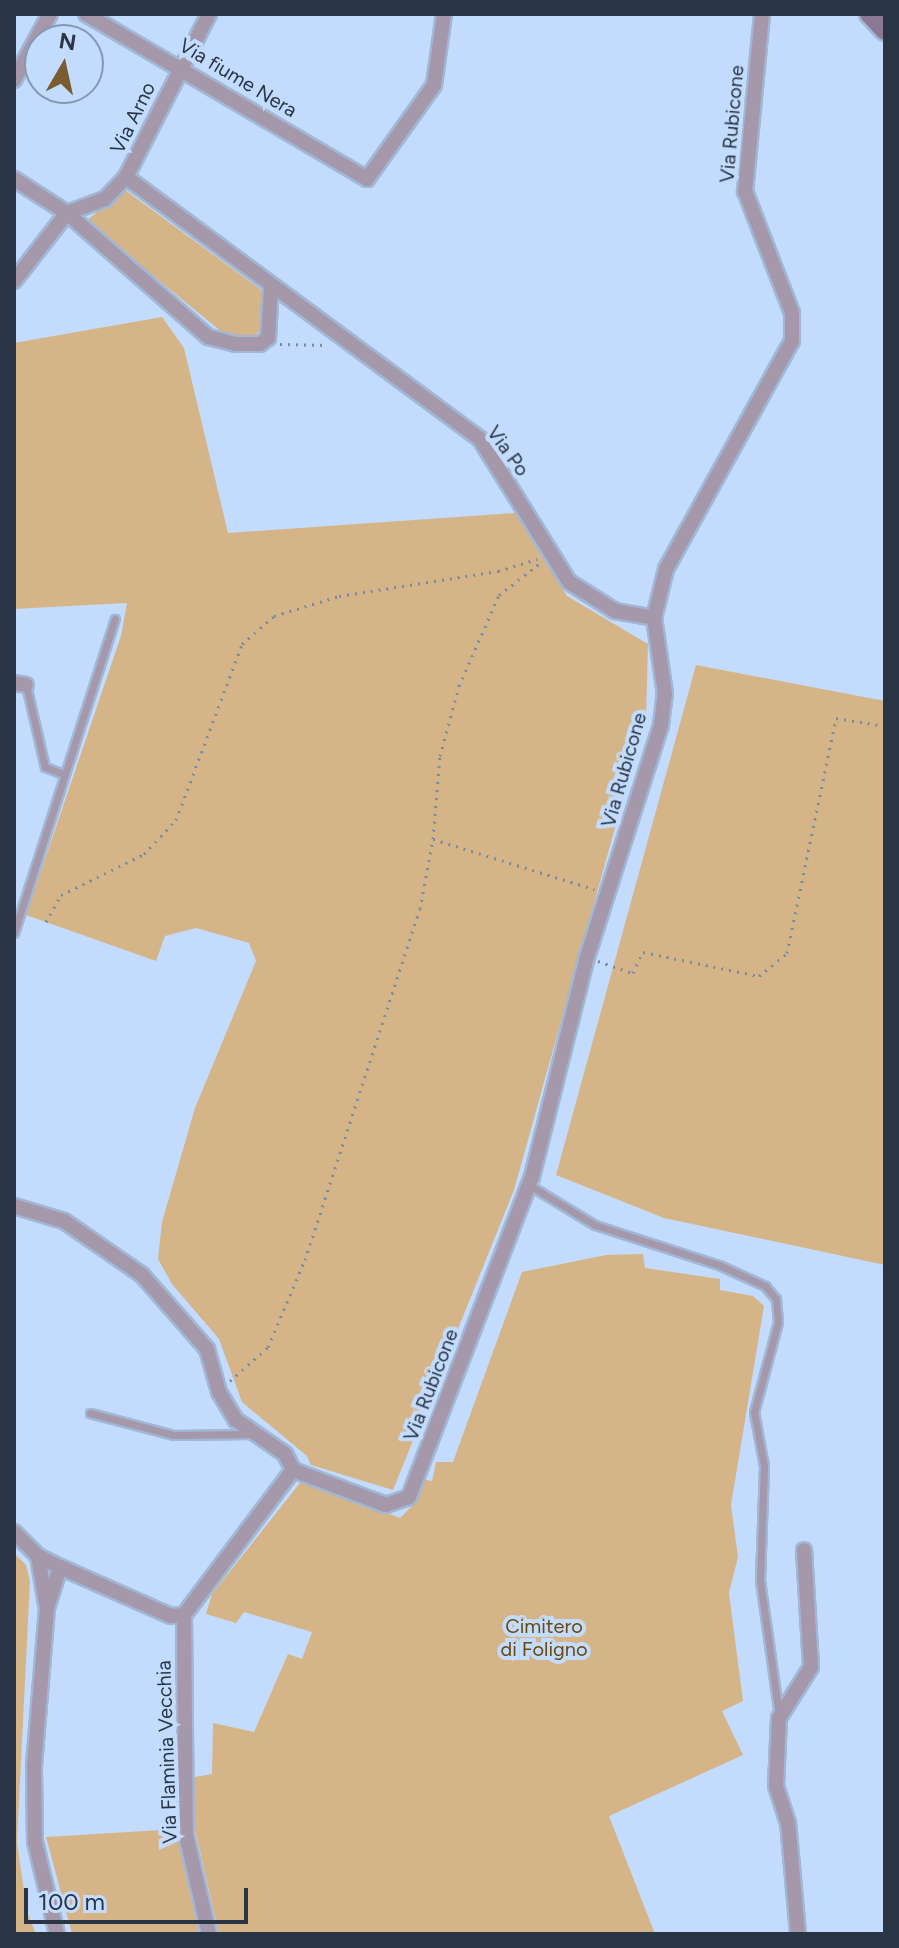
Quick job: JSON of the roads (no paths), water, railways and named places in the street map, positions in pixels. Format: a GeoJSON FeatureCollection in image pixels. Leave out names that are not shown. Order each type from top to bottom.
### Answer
{"type":"FeatureCollection","features":[{"type":"Feature","properties":{"kind":"main road"},"geometry":{"type":"LineString","coordinates":[[869,14],[885,31]]}},
{"type":"Feature","properties":{"kind":"street"},"geometry":{"type":"LineString","coordinates":[[14,80],[50,14]]}},
{"type":"Feature","properties":{"kind":"street","name":"Via fiume Nera"},"geometry":{"type":"LineString","coordinates":[[86,14],[181,66],[367,179],[434,85],[444,14]]}},
{"type":"Feature","properties":{"kind":"street","name":"Via Arno"},"geometry":{"type":"LineString","coordinates":[[67,213],[105,199],[126,177],[209,14]]}},
{"type":"Feature","properties":{"kind":"street","name":"Via Rubicone"},"geometry":{"type":"LineString","coordinates":[[293,1470],[386,1505],[409,1497],[529,1185],[587,957],[661,725],[665,694],[654,618],[666,569],[792,341],[792,313],[745,191],[762,14]]}},
{"type":"Feature","properties":{"kind":"street","name":"Via Po"},"geometry":{"type":"LineString","coordinates":[[126,177],[480,439],[569,582],[615,611],[654,618]]}},
{"type":"Feature","properties":{"kind":"street"},"geometry":{"type":"LineString","coordinates":[[14,179],[67,213],[208,337],[260,344],[272,325],[271,286]]}},
{"type":"Feature","properties":{"kind":"street"},"geometry":{"type":"LineString","coordinates":[[14,281],[67,213]]}},
{"type":"Feature","properties":{"kind":"street"},"geometry":{"type":"LineString","coordinates":[[14,1206],[64,1221],[142,1275],[207,1349],[219,1392],[236,1420],[285,1454],[293,1470],[184,1615],[171,1616],[60,1567],[38,1556],[14,1532]]}},
{"type":"Feature","properties":{"kind":"street"},"geometry":{"type":"LineString","coordinates":[[798,1934],[788,1823],[776,1786],[779,1718],[811,1667],[804,1550]]}},
{"type":"Feature","properties":{"kind":"street"},"geometry":{"type":"LineString","coordinates":[[38,1556],[47,1608]]}},
{"type":"Feature","properties":{"kind":"street"},"geometry":{"type":"LineString","coordinates":[[57,1934],[35,1842],[34,1766],[47,1608],[60,1567]]}},
{"type":"Feature","properties":{"kind":"street","name":"Via Flaminia Vecchia"},"geometry":{"type":"LineString","coordinates":[[184,1615],[186,1835],[209,1934]]}},
{"type":"Feature","properties":{"kind":"lane"},"geometry":{"type":"LineString","coordinates":[[14,933],[115,619]]}},
{"type":"Feature","properties":{"kind":"lane"},"geometry":{"type":"LineString","coordinates":[[20,684],[45,767],[63,774]]}},
{"type":"Feature","properties":{"kind":"lane"},"geometry":{"type":"LineString","coordinates":[[529,1185],[595,1225],[719,1265],[765,1286],[776,1299],[778,1322],[754,1412],[764,1466],[760,1580],[779,1718]]}},
{"type":"Feature","properties":{"kind":"lane"},"geometry":{"type":"LineString","coordinates":[[90,1413],[173,1435],[257,1434]]}},
{"type":"Feature","properties":{"kind":"park label","name":"Cimitero di Foligno"},"geometry":{"type":"Point","coordinates":[544,1638]}}]}
